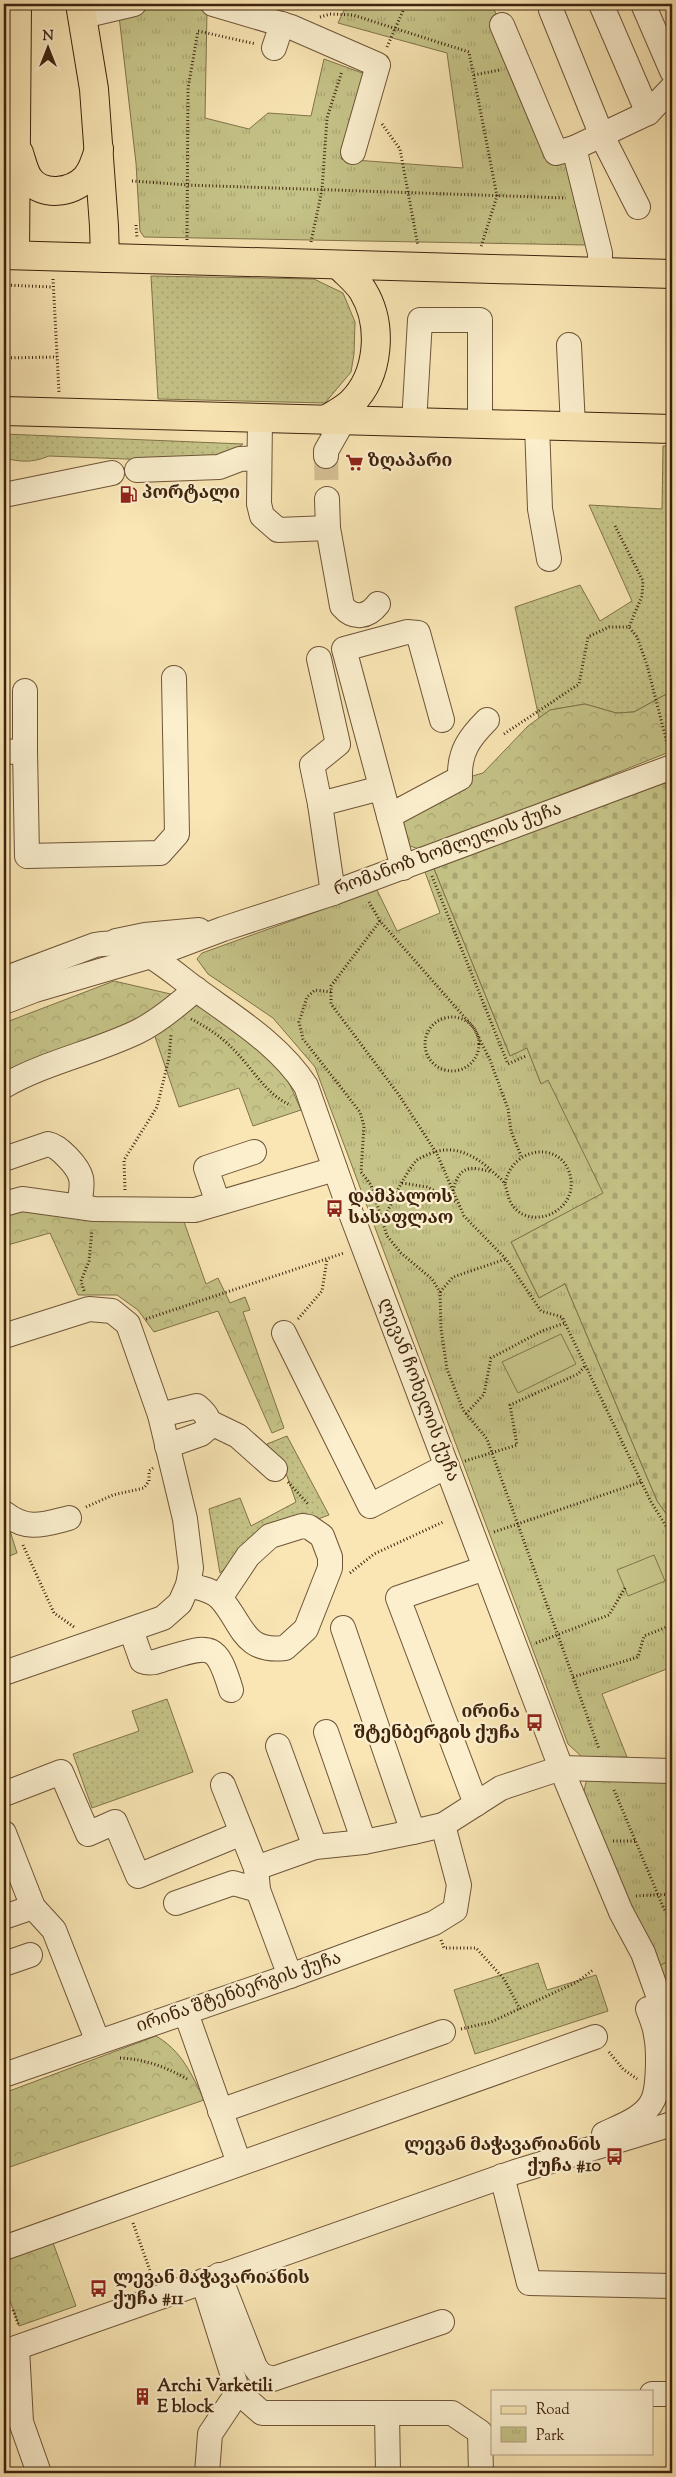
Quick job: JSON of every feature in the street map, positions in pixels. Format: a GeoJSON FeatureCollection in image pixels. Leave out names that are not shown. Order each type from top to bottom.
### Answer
{"type":"FeatureCollection","features":[{"type":"Feature","properties":{"kind":"main road"},"geometry":{"type":"LineString","coordinates":[[17,4],[18,147],[9,255],[672,274]]}},
{"type":"Feature","properties":{"kind":"main road"},"geometry":{"type":"LineString","coordinates":[[82,10],[99,149],[105,258]]}},
{"type":"Feature","properties":{"kind":"main road"},"geometry":{"type":"LineString","coordinates":[[18,147],[29,179],[38,187],[56,191],[71,188],[86,178],[99,149]]}},
{"type":"Feature","properties":{"kind":"main road"},"geometry":{"type":"LineString","coordinates":[[326,420],[351,402],[369,376],[374,360],[374,328],[370,307],[362,290],[339,265]]}},
{"type":"Feature","properties":{"kind":"main road"},"geometry":{"type":"LineString","coordinates":[[4,411],[672,429]]}},
{"type":"Feature","properties":{"kind":"street"},"geometry":{"type":"LineString","coordinates":[[82,10],[134,4]]}},
{"type":"Feature","properties":{"kind":"street"},"geometry":{"type":"LineString","coordinates":[[213,4],[286,26],[378,65],[353,152]]}},
{"type":"Feature","properties":{"kind":"street"},"geometry":{"type":"LineString","coordinates":[[601,4],[648,113]]}},
{"type":"Feature","properties":{"kind":"street"},"geometry":{"type":"LineString","coordinates":[[643,4],[672,71]]}},
{"type":"Feature","properties":{"kind":"street"},"geometry":{"type":"LineString","coordinates":[[551,10],[602,136],[638,207]]}},
{"type":"Feature","properties":{"kind":"street"},"geometry":{"type":"LineString","coordinates":[[502,25],[556,153],[574,148],[602,136],[648,113],[672,88]]}},
{"type":"Feature","properties":{"kind":"street"},"geometry":{"type":"LineString","coordinates":[[274,48],[286,26]]}},
{"type":"Feature","properties":{"kind":"street"},"geometry":{"type":"LineString","coordinates":[[574,148],[600,253],[600,272]]}},
{"type":"Feature","properties":{"kind":"street"},"geometry":{"type":"LineString","coordinates":[[414,423],[420,320],[480,320],[480,424]]}},
{"type":"Feature","properties":{"kind":"street"},"geometry":{"type":"LineString","coordinates":[[569,345],[573,426]]}},
{"type":"Feature","properties":{"kind":"street"},"geometry":{"type":"LineString","coordinates":[[260,418],[259,504],[262,516],[278,530],[328,528]]}},
{"type":"Feature","properties":{"kind":"street"},"geometry":{"type":"LineString","coordinates":[[326,420],[326,454]]}},
{"type":"Feature","properties":{"kind":"street"},"geometry":{"type":"LineString","coordinates":[[537,426],[540,510],[549,559]]}},
{"type":"Feature","properties":{"kind":"street"},"geometry":{"type":"LineString","coordinates":[[137,470],[219,467],[240,459],[259,458]]}},
{"type":"Feature","properties":{"kind":"street"},"geometry":{"type":"LineString","coordinates":[[4,496],[112,473]]}},
{"type":"Feature","properties":{"kind":"street"},"geometry":{"type":"LineString","coordinates":[[328,499],[328,528],[342,606],[348,613],[361,616],[372,613],[378,604]]}},
{"type":"Feature","properties":{"kind":"street"},"geometry":{"type":"LineString","coordinates":[[403,868],[344,649],[407,632],[418,633],[442,720]]}},
{"type":"Feature","properties":{"kind":"street"},"geometry":{"type":"LineString","coordinates":[[319,659],[338,744],[312,765],[320,804],[333,893]]}},
{"type":"Feature","properties":{"kind":"street"},"geometry":{"type":"LineString","coordinates":[[25,691],[14,752],[27,856],[160,853],[177,834],[174,678]]}},
{"type":"Feature","properties":{"kind":"street"},"geometry":{"type":"LineString","coordinates":[[389,816],[460,778],[459,763],[469,738],[492,730]]}},
{"type":"Feature","properties":{"kind":"street","name":"რომანოზ ხომლელის ქუჩა"},"geometry":{"type":"LineString","coordinates":[[4,994],[35,990],[151,956],[223,929],[359,884],[672,767]]}},
{"type":"Feature","properties":{"kind":"street"},"geometry":{"type":"LineString","coordinates":[[320,804],[381,788]]}},
{"type":"Feature","properties":{"kind":"street","name":"რომანოზ ხომლელის ქუჩა"},"geometry":{"type":"LineString","coordinates":[[4,994],[95,945],[173,932],[223,929]]}},
{"type":"Feature","properties":{"kind":"street"},"geometry":{"type":"LineString","coordinates":[[108,942],[138,950],[151,956],[158,944],[173,932]]}},
{"type":"Feature","properties":{"kind":"street","name":"ლევან ჩოხელის ქუჩა"},"geometry":{"type":"LineString","coordinates":[[151,956],[254,1032],[296,1071],[306,1086],[364,1247],[456,1463],[474,1538],[561,1768],[626,1904],[672,2034]]}},
{"type":"Feature","properties":{"kind":"street"},"geometry":{"type":"LineString","coordinates":[[4,1086],[27,1073],[138,1032],[173,1009],[196,989]]}},
{"type":"Feature","properties":{"kind":"street"},"geometry":{"type":"LineString","coordinates":[[4,1159],[48,1144],[55,1145],[77,1170],[81,1179],[86,1208]]}},
{"type":"Feature","properties":{"kind":"street"},"geometry":{"type":"LineString","coordinates":[[218,1203],[206,1168],[254,1152]]}},
{"type":"Feature","properties":{"kind":"street"},"geometry":{"type":"LineString","coordinates":[[4,1204],[22,1199],[86,1208],[125,1211],[195,1210],[335,1168]]}},
{"type":"Feature","properties":{"kind":"street"},"geometry":{"type":"LineString","coordinates":[[4,1336],[89,1309],[112,1311],[128,1324],[160,1415],[185,1519],[191,1568],[188,1585],[180,1603],[163,1618],[4,1673]]}},
{"type":"Feature","properties":{"kind":"street"},"geometry":{"type":"LineString","coordinates":[[284,1333],[370,1506],[456,1463]]}},
{"type":"Feature","properties":{"kind":"street"},"geometry":{"type":"LineString","coordinates":[[160,1415],[197,1406],[204,1412],[209,1422],[208,1428],[201,1434],[168,1452]]}},
{"type":"Feature","properties":{"kind":"street"},"geometry":{"type":"LineString","coordinates":[[209,1422],[238,1436],[275,1469]]}},
{"type":"Feature","properties":{"kind":"street"},"geometry":{"type":"LineString","coordinates":[[8,1516],[25,1525],[40,1525],[69,1518]]}},
{"type":"Feature","properties":{"kind":"street"},"geometry":{"type":"LineString","coordinates":[[188,1585],[210,1591],[220,1598],[246,1637],[255,1644],[265,1649],[285,1648],[293,1643],[306,1629],[330,1568],[330,1556],[322,1536],[309,1527],[293,1527],[270,1536],[257,1545],[220,1598]]}},
{"type":"Feature","properties":{"kind":"street"},"geometry":{"type":"LineString","coordinates":[[476,1804],[398,1598],[485,1568]]}},
{"type":"Feature","properties":{"kind":"street"},"geometry":{"type":"LineString","coordinates":[[343,1628],[414,1832]]}},
{"type":"Feature","properties":{"kind":"street"},"geometry":{"type":"LineString","coordinates":[[131,1630],[142,1661],[149,1663],[200,1650],[214,1652],[222,1661],[231,1690]]}},
{"type":"Feature","properties":{"kind":"street"},"geometry":{"type":"LineString","coordinates":[[326,1732],[364,1842]]}},
{"type":"Feature","properties":{"kind":"street"},"geometry":{"type":"LineString","coordinates":[[278,1746],[315,1847]]}},
{"type":"Feature","properties":{"kind":"street"},"geometry":{"type":"LineString","coordinates":[[176,1903],[233,1883],[257,1879],[315,1847],[364,1842],[443,1825],[501,1788],[561,1768],[605,1767],[672,1771]]}},
{"type":"Feature","properties":{"kind":"street"},"geometry":{"type":"LineString","coordinates":[[4,1794],[61,1772],[88,1834],[115,1822],[138,1876],[242,1833]]}},
{"type":"Feature","properties":{"kind":"street"},"geometry":{"type":"LineString","coordinates":[[223,1785],[242,1833],[290,1976]]}},
{"type":"Feature","properties":{"kind":"street","name":"ირინა შტენბერგის ქუჩა"},"geometry":{"type":"LineString","coordinates":[[4,2075],[104,2050],[186,2013],[434,1923],[456,1910],[459,1885],[443,1825]]}},
{"type":"Feature","properties":{"kind":"street"},"geometry":{"type":"LineString","coordinates":[[4,1833],[33,1907],[54,1930],[104,2050]]}},
{"type":"Feature","properties":{"kind":"street","name":"ლევან ჩოხელის ქუჩა"},"geometry":{"type":"LineString","coordinates":[[626,1904],[631,1958],[656,2033],[658,2049],[655,2087]]}},
{"type":"Feature","properties":{"kind":"street"},"geometry":{"type":"LineString","coordinates":[[4,1917],[33,1907]]}},
{"type":"Feature","properties":{"kind":"street"},"geometry":{"type":"LineString","coordinates":[[4,1964],[30,1955]]}},
{"type":"Feature","properties":{"kind":"street"},"geometry":{"type":"LineString","coordinates":[[186,2013],[239,2163]]}},
{"type":"Feature","properties":{"kind":"street"},"geometry":{"type":"LineString","coordinates":[[220,2111],[443,2032]]}},
{"type":"Feature","properties":{"kind":"street"},"geometry":{"type":"LineString","coordinates":[[4,2248],[595,2037]]}},
{"type":"Feature","properties":{"kind":"street"},"geometry":{"type":"LineString","coordinates":[[655,2087],[658,2113],[672,2123]]}},
{"type":"Feature","properties":{"kind":"street"},"geometry":{"type":"LineString","coordinates":[[508,2174],[629,2123],[647,2108],[655,2087]]}},
{"type":"Feature","properties":{"kind":"street"},"geometry":{"type":"LineString","coordinates":[[39,2473],[21,2422],[13,2343],[211,2278],[508,2174],[672,2123]]}},
{"type":"Feature","properties":{"kind":"street"},"geometry":{"type":"LineString","coordinates":[[508,2174],[529,2283],[672,2286]]}},
{"type":"Feature","properties":{"kind":"street"},"geometry":{"type":"LineString","coordinates":[[211,2278],[254,2367],[261,2375],[273,2379],[442,2322]]}},
{"type":"Feature","properties":{"kind":"street"},"geometry":{"type":"LineString","coordinates":[[211,2278],[238,2392],[262,2413],[452,2413],[480,2432],[481,2473]]}},
{"type":"Feature","properties":{"kind":"street"},"geometry":{"type":"LineString","coordinates":[[207,2473],[210,2434],[238,2392]]}},
{"type":"Feature","properties":{"kind":"street"},"geometry":{"type":"LineString","coordinates":[[654,2394],[672,2394]]}},
{"type":"Feature","properties":{"kind":"street"},"geometry":{"type":"LineString","coordinates":[[387,2413],[388,2473]]}},
{"type":"Feature","properties":{"kind":"path"},"geometry":{"type":"LineString","coordinates":[[378,65],[406,4]]}},
{"type":"Feature","properties":{"kind":"path"},"geometry":{"type":"LineString","coordinates":[[286,26],[330,14],[353,15],[470,52],[497,196],[480,250]]}},
{"type":"Feature","properties":{"kind":"path"},"geometry":{"type":"LineString","coordinates":[[187,240],[188,88],[198,32],[274,48]]}},
{"type":"Feature","properties":{"kind":"path"},"geometry":{"type":"LineString","coordinates":[[310,246],[322,190],[327,118],[348,52]]}},
{"type":"Feature","properties":{"kind":"path"},"geometry":{"type":"LineString","coordinates":[[367,104],[400,149],[418,249]]}},
{"type":"Feature","properties":{"kind":"path"},"geometry":{"type":"LineString","coordinates":[[132,180],[187,185],[588,199]]}},
{"type":"Feature","properties":{"kind":"path"},"geometry":{"type":"LineString","coordinates":[[136,224],[136,238],[146,239]]}},
{"type":"Feature","properties":{"kind":"path"},"geometry":{"type":"LineString","coordinates":[[50,393],[59,393],[52,279]]}},
{"type":"Feature","properties":{"kind":"path"},"geometry":{"type":"LineString","coordinates":[[4,285],[52,287]]}},
{"type":"Feature","properties":{"kind":"path"},"geometry":{"type":"LineString","coordinates":[[4,358],[56,357]]}},
{"type":"Feature","properties":{"kind":"path"},"geometry":{"type":"LineString","coordinates":[[615,526],[643,582],[642,596],[629,627]]}},
{"type":"Feature","properties":{"kind":"path"},"geometry":{"type":"LineString","coordinates":[[492,730],[528,716],[557,700],[579,684],[588,638],[609,627],[629,627]]}},
{"type":"Feature","properties":{"kind":"path"},"geometry":{"type":"LineString","coordinates":[[629,627],[636,638],[647,665],[665,742],[672,755]]}},
{"type":"Feature","properties":{"kind":"path"},"geometry":{"type":"LineString","coordinates":[[425,859],[508,1064],[526,1056]]}},
{"type":"Feature","properties":{"kind":"path"},"geometry":{"type":"LineString","coordinates":[[359,884],[380,921],[474,1028],[478,1036],[477,1054],[466,1067],[449,1071],[433,1064],[428,1057],[425,1039],[433,1024],[450,1017],[459,1018],[474,1028],[490,1060],[505,1101],[511,1131],[521,1156]]}},
{"type":"Feature","properties":{"kind":"path"},"geometry":{"type":"LineString","coordinates":[[380,921],[331,986],[331,1004],[399,1095],[435,1151],[464,1216],[506,1259],[541,1311],[562,1317],[641,1482],[672,1536]]}},
{"type":"Feature","properties":{"kind":"path"},"geometry":{"type":"LineString","coordinates":[[331,992],[316,990],[307,997],[299,1022],[303,1039],[360,1112],[364,1126],[361,1172],[372,1185],[387,1236],[402,1254],[432,1279],[440,1292],[441,1329],[447,1369],[466,1414],[487,1439],[519,1523],[605,1767],[664,1909],[672,1919]]}},
{"type":"Feature","properties":{"kind":"path"},"geometry":{"type":"LineString","coordinates":[[125,1211],[124,1160],[157,1107],[168,1058],[173,1009],[207,1028],[234,1050],[278,1100],[316,1114]]}},
{"type":"Feature","properties":{"kind":"path"},"geometry":{"type":"LineString","coordinates":[[383,1221],[402,1183],[418,1160],[435,1151],[456,1150],[480,1159],[505,1184]]}},
{"type":"Feature","properties":{"kind":"path"},"geometry":{"type":"LineString","coordinates":[[531,1152],[542,1152],[552,1155],[561,1161],[568,1170],[571,1180],[571,1191],[567,1201],[550,1216],[529,1216],[519,1212],[511,1204],[505,1184],[507,1173],[521,1156],[531,1152]]}},
{"type":"Feature","properties":{"kind":"path"},"geometry":{"type":"LineString","coordinates":[[453,1190],[456,1177],[466,1169],[476,1167],[493,1172]]}},
{"type":"Feature","properties":{"kind":"path"},"geometry":{"type":"LineString","coordinates":[[402,1183],[427,1187],[458,1203]]}},
{"type":"Feature","properties":{"kind":"path"},"geometry":{"type":"LineString","coordinates":[[86,1208],[89,1261],[81,1281],[89,1309]]}},
{"type":"Feature","properties":{"kind":"path"},"geometry":{"type":"LineString","coordinates":[[128,1324],[364,1247]]}},
{"type":"Feature","properties":{"kind":"path"},"geometry":{"type":"LineString","coordinates":[[284,1333],[307,1311],[322,1290],[327,1259]]}},
{"type":"Feature","properties":{"kind":"path"},"geometry":{"type":"LineString","coordinates":[[440,1292],[453,1277],[506,1259]]}},
{"type":"Feature","properties":{"kind":"path"},"geometry":{"type":"LineString","coordinates":[[466,1414],[484,1394],[491,1358],[542,1331],[565,1323]]}},
{"type":"Feature","properties":{"kind":"path"},"geometry":{"type":"LineString","coordinates":[[456,1463],[517,1445],[510,1405],[578,1374],[586,1366]]}},
{"type":"Feature","properties":{"kind":"path"},"geometry":{"type":"LineString","coordinates":[[69,1518],[91,1504],[112,1495],[144,1488],[149,1481],[149,1471],[168,1452]]}},
{"type":"Feature","properties":{"kind":"path"},"geometry":{"type":"LineString","coordinates":[[275,1469],[308,1505],[312,1516],[309,1527]]}},
{"type":"Feature","properties":{"kind":"path"},"geometry":{"type":"LineString","coordinates":[[474,1538],[641,1482]]}},
{"type":"Feature","properties":{"kind":"path"},"geometry":{"type":"LineString","coordinates":[[8,1516],[54,1612],[78,1630],[84,1646]]}},
{"type":"Feature","properties":{"kind":"path"},"geometry":{"type":"LineString","coordinates":[[346,1576],[374,1554],[444,1522]]}},
{"type":"Feature","properties":{"kind":"path"},"geometry":{"type":"LineString","coordinates":[[516,1650],[609,1615],[624,1588]]}},
{"type":"Feature","properties":{"kind":"path"},"geometry":{"type":"LineString","coordinates":[[573,1677],[638,1657],[644,1636],[672,1625]]}},
{"type":"Feature","properties":{"kind":"path"},"geometry":{"type":"LineString","coordinates":[[610,1841],[636,1842]]}},
{"type":"Feature","properties":{"kind":"path"},"geometry":{"type":"LineString","coordinates":[[626,1904],[658,1895],[672,1894]]}},
{"type":"Feature","properties":{"kind":"path"},"geometry":{"type":"LineString","coordinates":[[434,1923],[444,1948],[476,1948],[504,1979],[520,2009]]}},
{"type":"Feature","properties":{"kind":"path"},"geometry":{"type":"LineString","coordinates":[[443,2032],[491,2022],[577,1982],[593,1970]]}},
{"type":"Feature","properties":{"kind":"path"},"geometry":{"type":"LineString","coordinates":[[595,2037],[623,2069],[655,2087]]}},
{"type":"Feature","properties":{"kind":"path"},"geometry":{"type":"LineString","coordinates":[[104,2050],[140,2059],[170,2070],[189,2080]]}},
{"type":"Feature","properties":{"kind":"path"},"geometry":{"type":"LineString","coordinates":[[125,2204],[153,2279]]}},
{"type":"Feature","properties":{"kind":"path"},"geometry":{"type":"LineString","coordinates":[[12,2310],[13,2343]]}},
{"type":"Feature","properties":{"kind":"green space"},"geometry":{"type":"Polygon","coordinates":[[[166,4],[207,11],[205,118],[249,129],[268,113],[311,116],[324,59],[365,74],[341,159],[463,168],[447,53],[338,23],[347,4],[492,4],[554,159],[569,160],[586,245],[144,237],[140,231],[136,163],[119,16],[166,4]]]}},
{"type":"Feature","properties":{"kind":"green space"},"geometry":{"type":"Polygon","coordinates":[[[151,276],[314,279],[343,293],[355,322],[354,354],[351,372],[325,403],[158,399],[151,276]]]}},
{"type":"Feature","properties":{"kind":"green space"},"geometry":{"type":"Polygon","coordinates":[[[4,434],[243,444],[226,455],[204,462],[49,456],[32,461],[21,461],[4,458],[4,434]]]}},
{"type":"Feature","properties":{"kind":"green space"},"geometry":{"type":"Polygon","coordinates":[[[663,446],[672,446],[672,691],[634,712],[616,713],[585,704],[550,710],[539,718],[515,607],[580,585],[600,621],[632,601],[589,505],[662,509],[663,446]]]}},
{"type":"Feature","properties":{"kind":"green space"},"geometry":{"type":"Polygon","coordinates":[[[672,691],[672,751],[429,847],[419,849],[407,845],[394,798],[483,773],[528,726],[550,710],[585,704],[616,713],[634,712],[672,691]]]}},
{"type":"Feature","properties":{"kind":"green space"},"geometry":{"type":"Polygon","coordinates":[[[672,780],[672,1522],[657,1501],[565,1284],[539,1298],[511,1242],[602,1193],[548,1081],[541,1084],[527,1049],[510,1056],[434,869],[672,780]]]}},
{"type":"Feature","properties":{"kind":"green space"},"geometry":{"type":"Polygon","coordinates":[[[434,869],[510,1056],[527,1048],[541,1084],[548,1080],[603,1193],[511,1242],[539,1298],[565,1284],[657,1501],[672,1522],[672,1667],[602,1694],[627,1757],[583,1758],[568,1744],[315,1067],[273,1018],[208,974],[197,959],[202,953],[377,890],[397,931],[440,913],[425,872],[434,869]]]}},
{"type":"Feature","properties":{"kind":"green space"},"geometry":{"type":"Polygon","coordinates":[[[114,981],[201,1001],[230,1023],[287,1078],[301,1110],[253,1126],[239,1088],[179,1107],[150,1022],[10,1070],[4,1050],[4,1023],[114,981]]]}},
{"type":"Feature","properties":{"kind":"green space"},"geometry":{"type":"Polygon","coordinates":[[[32,1208],[183,1219],[206,1284],[218,1278],[230,1303],[245,1297],[250,1310],[243,1312],[284,1428],[272,1433],[218,1311],[154,1332],[138,1310],[117,1295],[78,1295],[50,1233],[4,1246],[4,1216],[32,1208]]]}},
{"type":"Feature","properties":{"kind":"green space"},"geometry":{"type":"Polygon","coordinates":[[[561,1334],[576,1364],[518,1393],[502,1362],[561,1334]]]}},
{"type":"Feature","properties":{"kind":"green space"},"geometry":{"type":"Polygon","coordinates":[[[287,1436],[329,1515],[318,1519],[305,1513],[271,1526],[220,1573],[209,1509],[240,1498],[251,1526],[296,1502],[287,1476],[267,1444],[287,1436]]]}},
{"type":"Feature","properties":{"kind":"green space"},"geometry":{"type":"Polygon","coordinates":[[[4,1518],[6,1518],[17,1553],[4,1558],[4,1518]]]}},
{"type":"Feature","properties":{"kind":"green space"},"geometry":{"type":"Polygon","coordinates":[[[654,1555],[665,1581],[628,1596],[617,1570],[654,1555]]]}},
{"type":"Feature","properties":{"kind":"green space"},"geometry":{"type":"Polygon","coordinates":[[[167,1699],[193,1772],[92,1808],[73,1754],[139,1731],[132,1711],[167,1699]]]}},
{"type":"Feature","properties":{"kind":"green space"},"geometry":{"type":"Polygon","coordinates":[[[592,1775],[672,1780],[672,1959],[651,1970],[584,1791],[586,1782],[592,1775]]]}},
{"type":"Feature","properties":{"kind":"green space"},"geometry":{"type":"Polygon","coordinates":[[[672,1959],[672,2020],[651,1970],[672,1959]]]}},
{"type":"Feature","properties":{"kind":"green space"},"geometry":{"type":"Polygon","coordinates":[[[538,1963],[547,1990],[596,1975],[608,2011],[475,2054],[454,1990],[538,1963]]]}},
{"type":"Feature","properties":{"kind":"green space"},"geometry":{"type":"Polygon","coordinates":[[[156,2036],[173,2049],[185,2064],[204,2100],[4,2169],[4,2093],[156,2036]]]}},
{"type":"Feature","properties":{"kind":"green space"},"geometry":{"type":"Polygon","coordinates":[[[52,2240],[76,2306],[19,2326],[4,2284],[4,2257],[52,2240]]]}},
{"type":"Feature","properties":{"kind":"tunnel"},"geometry":{"type":"LineString","coordinates":[[326,456],[327,499]]}},
{"type":"Feature","properties":{"kind":"place","name":"ზღაპარი"},"geometry":{"type":"Point","coordinates":[354,462]}},
{"type":"Feature","properties":{"kind":"place","name":"პორტალი"},"geometry":{"type":"Point","coordinates":[128,494]}},
{"type":"Feature","properties":{"kind":"place","name":"დამპალოს სასაფლაო"},"geometry":{"type":"Point","coordinates":[334,1208]}},
{"type":"Feature","properties":{"kind":"place","name":"ირინა შტენბერგის ქუჩა"},"geometry":{"type":"Point","coordinates":[534,1723]}},
{"type":"Feature","properties":{"kind":"place","name":"ლევან მაჭავარიანის ქუჩა #10"},"geometry":{"type":"Point","coordinates":[615,2156]}},
{"type":"Feature","properties":{"kind":"place","name":"ლევან მაჭავარიანის ქუჩა #11"},"geometry":{"type":"Point","coordinates":[99,2289]}},
{"type":"Feature","properties":{"kind":"place","name":"Archi Varketili E block"},"geometry":{"type":"Point","coordinates":[143,2397]}}]}
